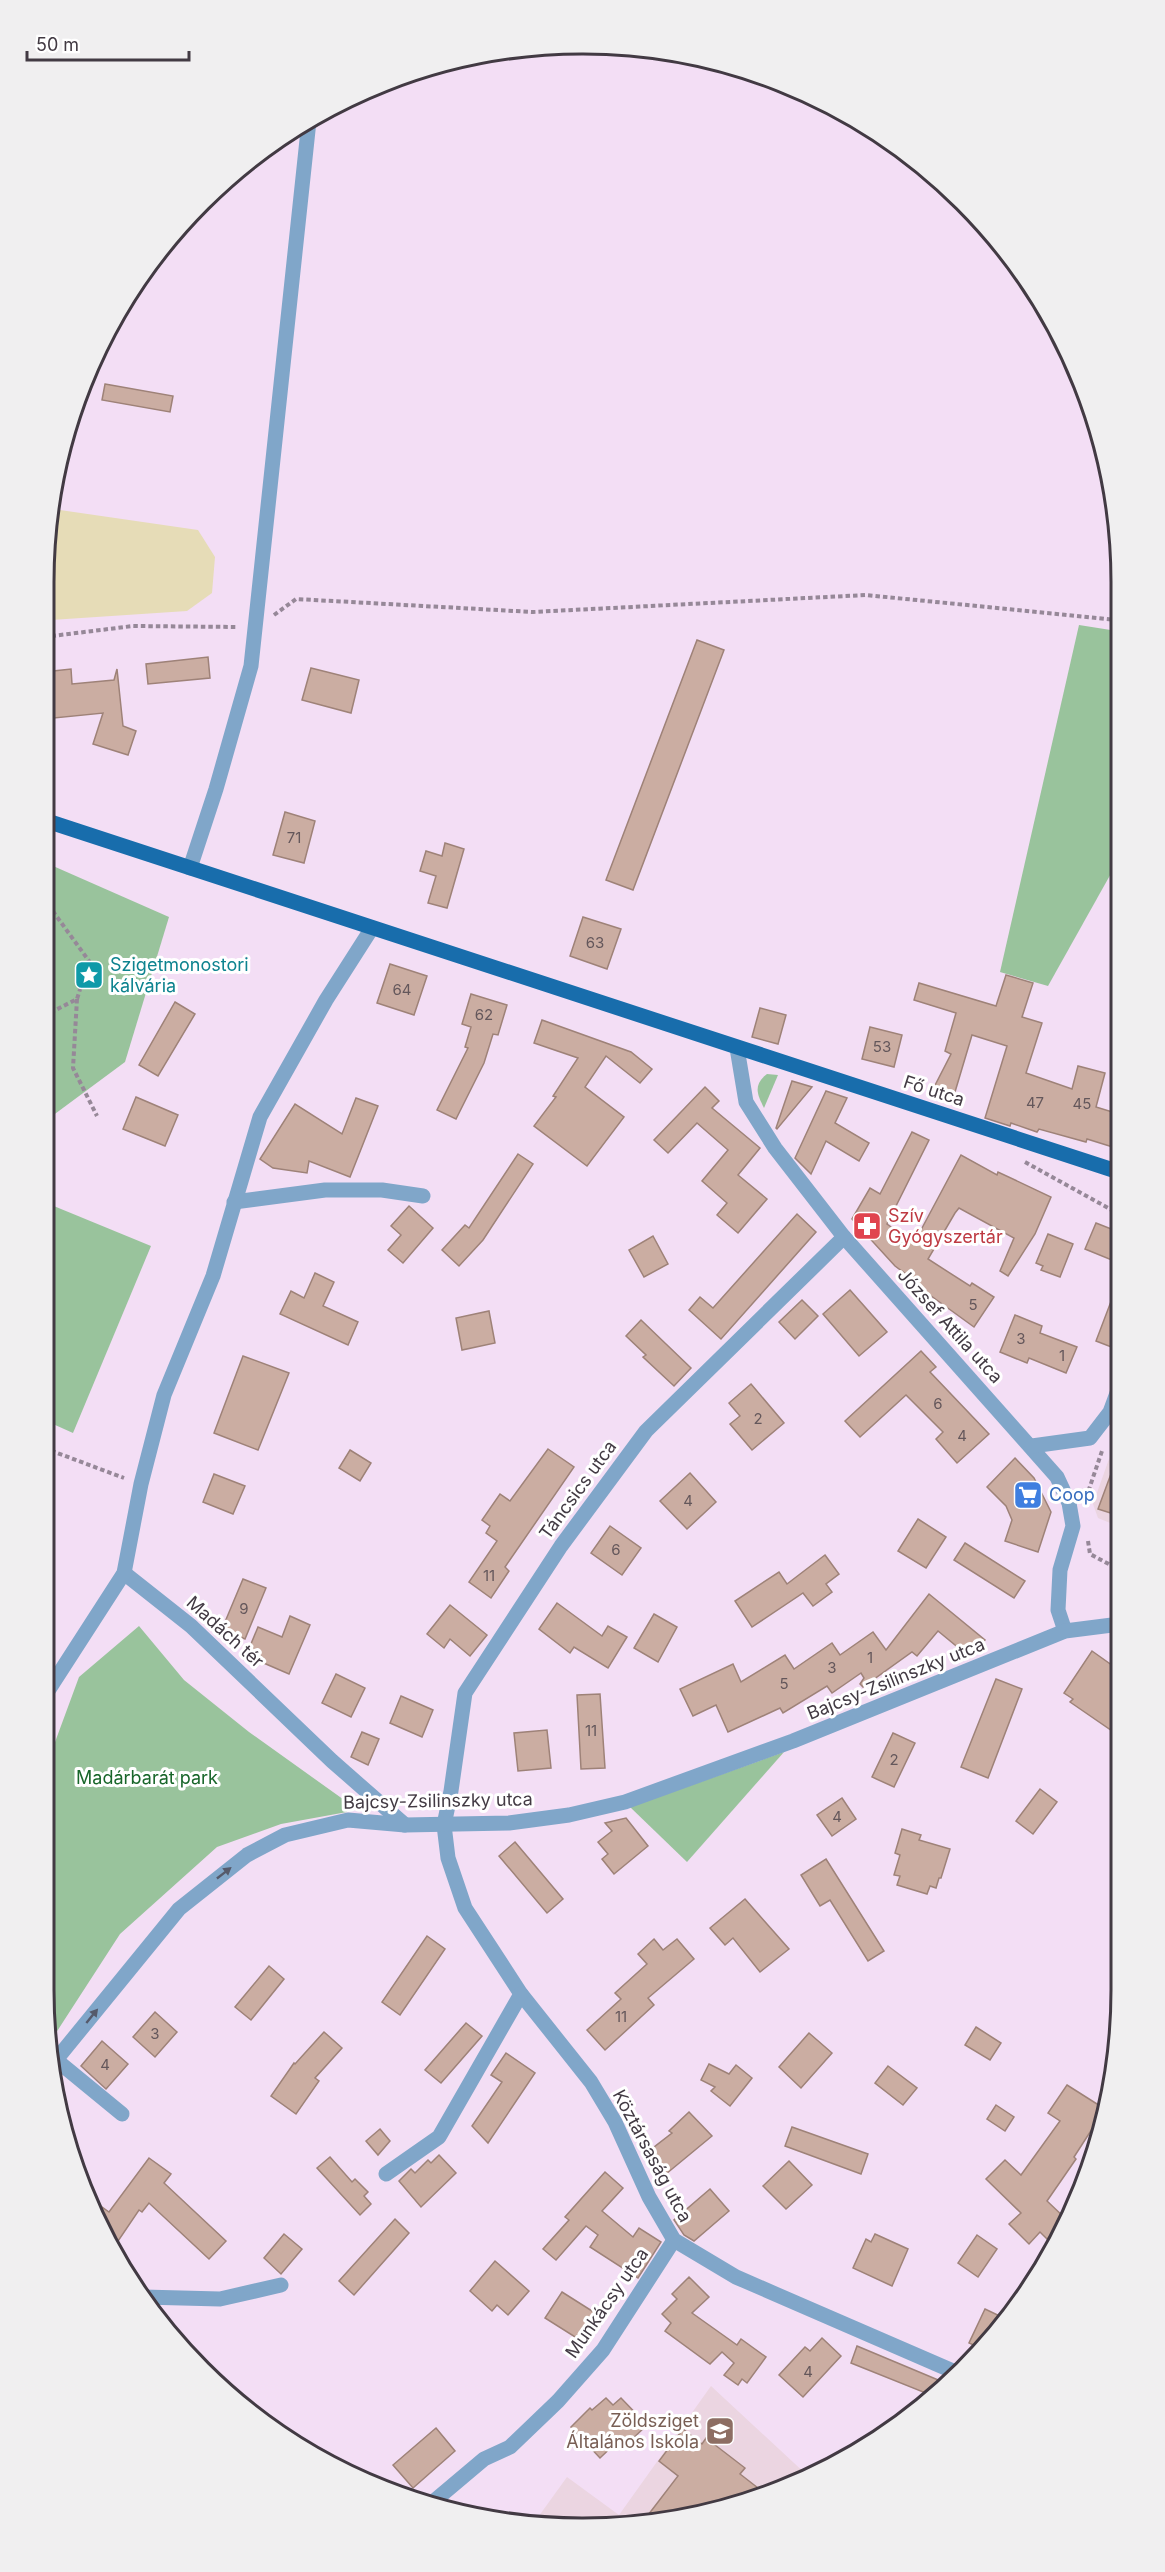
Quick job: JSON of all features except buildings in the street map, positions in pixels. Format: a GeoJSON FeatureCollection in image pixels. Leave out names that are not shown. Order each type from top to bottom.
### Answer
{"type":"FeatureCollection","features":[{"type":"Feature","properties":{"kind":"main road","name":"Fő utca"},"geometry":{"type":"LineString","coordinates":[[54,823],[1111,1169]]}},
{"type":"Feature","properties":{"kind":"street"},"geometry":{"type":"LineString","coordinates":[[190,868],[216,789],[250,666],[308,131]]}},
{"type":"Feature","properties":{"kind":"street"},"geometry":{"type":"LineString","coordinates":[[54,1682],[124,1573],[141,1484],[164,1395],[213,1276],[260,1117],[327,1000],[372,928]]}},
{"type":"Feature","properties":{"kind":"street","name":"József Attila utca"},"geometry":{"type":"LineString","coordinates":[[737,1048],[746,1102],[775,1148],[844,1237],[1032,1446],[1057,1477],[1069,1503],[1073,1526],[1060,1570],[1059,1610],[1065,1631]]}},
{"type":"Feature","properties":{"kind":"street"},"geometry":{"type":"LineString","coordinates":[[234,1202],[325,1190],[382,1190],[423,1196]]}},
{"type":"Feature","properties":{"kind":"street","name":"Táncsics utca"},"geometry":{"type":"LineString","coordinates":[[444,1825],[452,1791],[465,1692],[561,1546],[646,1431],[844,1237]]}},
{"type":"Feature","properties":{"kind":"street"},"geometry":{"type":"LineString","coordinates":[[1032,1446],[1090,1438],[1111,1409]]}},
{"type":"Feature","properties":{"kind":"street","name":"Madách tér"},"geometry":{"type":"LineString","coordinates":[[124,1573],[191,1626],[332,1761],[405,1824]]}},
{"type":"Feature","properties":{"kind":"street","name":"Bajcsy-Zsilinszky utca"},"geometry":{"type":"LineString","coordinates":[[59,2057],[179,1909],[248,1855],[285,1835],[348,1820],[444,1825],[509,1823],[569,1815],[625,1802],[793,1741],[1065,1631],[1111,1625]]}},
{"type":"Feature","properties":{"kind":"street","name":"Köztársaság utca"},"geometry":{"type":"LineString","coordinates":[[444,1825],[448,1858],[465,1908],[521,1994],[591,2082],[615,2122],[649,2197],[674,2240],[736,2277],[949,2369]]}},
{"type":"Feature","properties":{"kind":"street"},"geometry":{"type":"LineString","coordinates":[[386,2174],[439,2137],[521,1994]]}},
{"type":"Feature","properties":{"kind":"street"},"geometry":{"type":"LineString","coordinates":[[60,2063],[122,2114]]}},
{"type":"Feature","properties":{"kind":"street","name":"Munkácsy utca"},"geometry":{"type":"LineString","coordinates":[[438,2498],[484,2459],[510,2447],[558,2401],[603,2350],[674,2240]]}},
{"type":"Feature","properties":{"kind":"street"},"geometry":{"type":"LineString","coordinates":[[153,2297],[220,2299],[281,2285]]}},
{"type":"Feature","properties":{"kind":"path"},"geometry":{"type":"LineString","coordinates":[[54,636],[133,626],[256,627],[296,599],[533,612],[866,595],[1111,619]]}},
{"type":"Feature","properties":{"kind":"path"},"geometry":{"type":"LineString","coordinates":[[54,913],[89,960],[90,968]]}},
{"type":"Feature","properties":{"kind":"path"},"geometry":{"type":"LineString","coordinates":[[89,960],[77,999],[73,1068],[97,1116]]}},
{"type":"Feature","properties":{"kind":"path"},"geometry":{"type":"LineString","coordinates":[[54,1011],[77,999]]}},
{"type":"Feature","properties":{"kind":"path"},"geometry":{"type":"LineString","coordinates":[[1020,1159],[1111,1210]]}},
{"type":"Feature","properties":{"kind":"path"},"geometry":{"type":"LineString","coordinates":[[1083,1505],[1105,1443]]}},
{"type":"Feature","properties":{"kind":"path"},"geometry":{"type":"LineString","coordinates":[[54,1452],[141,1484]]}},
{"type":"Feature","properties":{"kind":"path"},"geometry":{"type":"LineString","coordinates":[[1088,1534],[1090,1554],[1111,1565]]}},
{"type":"Feature","properties":{"kind":"shaded area"},"geometry":{"type":"Polygon","coordinates":[[[1111,1453],[1111,1523],[1098,1518],[1093,1504],[1111,1453]]]}},
{"type":"Feature","properties":{"kind":"shaded area","name":"Zöldsziget Általános Iskola"},"geometry":{"type":"Polygon","coordinates":[[[711,2386],[802,2470],[752,2490],[686,2508],[617,2517],[539,2516],[567,2477],[619,2515],[711,2386]]]}},
{"type":"Feature","properties":{"kind":"green space"},"geometry":{"type":"Polygon","coordinates":[[[1079,625],[1111,630],[1111,874],[1048,986],[1000,972],[1079,625]]]}},
{"type":"Feature","properties":{"kind":"green space"},"geometry":{"type":"Polygon","coordinates":[[[54,866],[169,917],[125,1062],[54,1115],[54,866]]]}},
{"type":"Feature","properties":{"kind":"green space"},"geometry":{"type":"Polygon","coordinates":[[[767,1074],[778,1075],[764,1108],[758,1086],[767,1074]]]}},
{"type":"Feature","properties":{"kind":"green space"},"geometry":{"type":"Polygon","coordinates":[[[54,1206],[151,1246],[73,1433],[54,1424],[54,1206]]]}},
{"type":"Feature","properties":{"kind":"green space","name":"Madárbarát park"},"geometry":{"type":"Polygon","coordinates":[[[139,1626],[184,1680],[249,1732],[347,1802],[347,1812],[281,1824],[217,1847],[120,1934],[56,2033],[54,1745],[79,1677],[139,1626]]]}},
{"type":"Feature","properties":{"kind":"green space"},"geometry":{"type":"Polygon","coordinates":[[[784,1752],[687,1862],[630,1807],[784,1752]]]}},
{"type":"Feature","properties":{"kind":"sand"},"geometry":{"type":"Polygon","coordinates":[[[60,510],[198,530],[215,557],[212,593],[187,611],[54,620],[55,548],[60,510]]]}},
{"type":"Feature","properties":{"kind":"place","name":"Szigetmonostori kálvária"},"geometry":{"type":"Point","coordinates":[89,975]}},
{"type":"Feature","properties":{"kind":"place","name":"Szív Gyógyszertár"},"geometry":{"type":"Point","coordinates":[867,1226]}},
{"type":"Feature","properties":{"kind":"place","name":"Coop"},"geometry":{"type":"Point","coordinates":[1028,1495]}},
{"type":"Feature","properties":{"kind":"place","name":"Zöldsziget Általános Iskola"},"geometry":{"type":"Point","coordinates":[720,2431]}}]}
